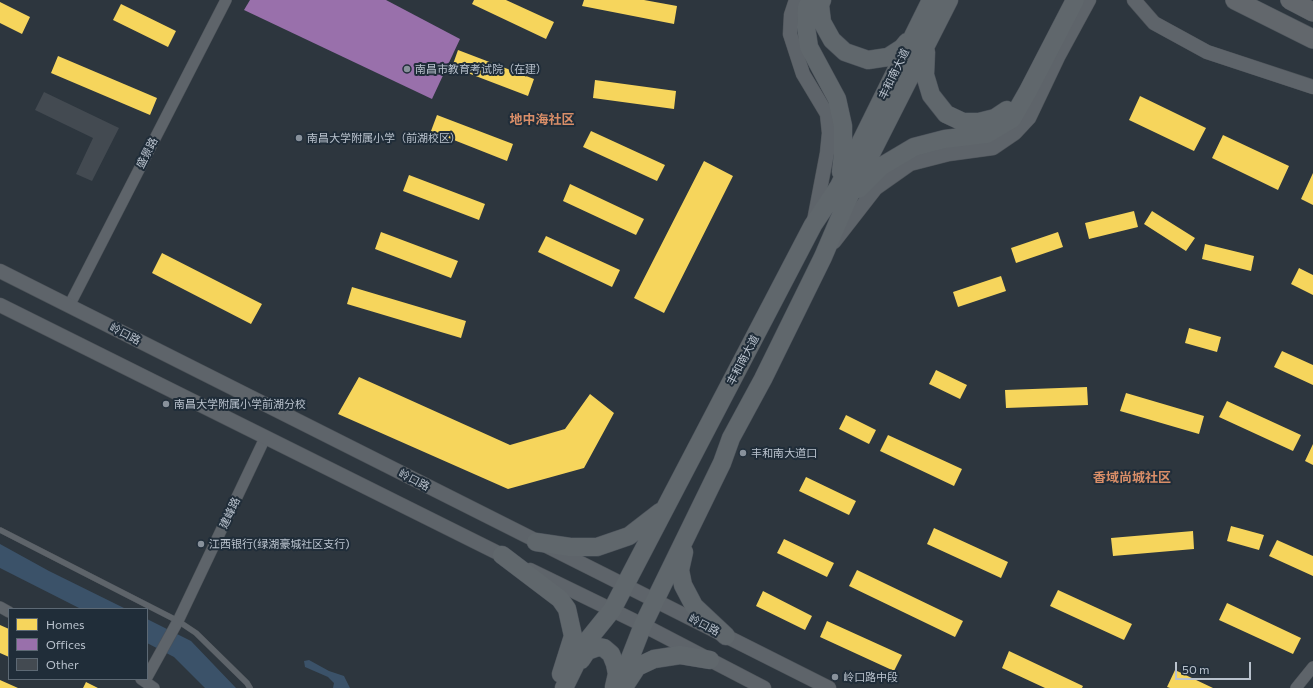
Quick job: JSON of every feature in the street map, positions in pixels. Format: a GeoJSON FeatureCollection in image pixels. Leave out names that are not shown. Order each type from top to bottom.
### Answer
{"type":"FeatureCollection","features":[{"type":"Feature","properties":{"kind":"highway"},"geometry":{"type":"LineString","coordinates":[[1235,0],[1313,39]]}},
{"type":"Feature","properties":{"kind":"highway"},"geometry":{"type":"LineString","coordinates":[[1290,0],[1313,12]]}},
{"type":"Feature","properties":{"kind":"main road"},"geometry":{"type":"LineString","coordinates":[[811,0],[807,7],[809,47],[837,99],[843,126],[843,194]]}},
{"type":"Feature","properties":{"kind":"main road"},"geometry":{"type":"LineString","coordinates":[[822,0],[820,5],[822,22],[832,40],[845,52],[868,60],[888,57],[902,48],[917,28],[931,0]]}},
{"type":"Feature","properties":{"kind":"main road","name":"丰和南大道"},"geometry":{"type":"LineString","coordinates":[[563,685],[587,641],[612,610],[813,225],[843,194],[927,46],[949,0]]}},
{"type":"Feature","properties":{"kind":"main road"},"geometry":{"type":"LineString","coordinates":[[927,46],[925,75],[930,95],[946,114],[963,122],[979,122],[995,118],[1006,112],[1021,93],[1068,0]]}},
{"type":"Feature","properties":{"kind":"main road"},"geometry":{"type":"LineString","coordinates":[[843,194],[882,166],[914,147],[945,139],[987,134],[1012,119],[1075,0]]}},
{"type":"Feature","properties":{"kind":"main road","name":"丰和南大道"},"geometry":{"type":"LineString","coordinates":[[615,688],[625,671],[643,625],[727,458],[731,438],[750,408],[823,257],[843,194],[917,28]]}},
{"type":"Feature","properties":{"kind":"main road"},"geometry":{"type":"LineString","coordinates":[[536,542],[570,547],[597,547],[629,536],[665,508]]}},
{"type":"Feature","properties":{"kind":"main road"},"geometry":{"type":"LineString","coordinates":[[687,535],[680,570],[683,585],[694,606],[726,636]]}},
{"type":"Feature","properties":{"kind":"main road"},"geometry":{"type":"LineString","coordinates":[[502,555],[560,598],[567,609],[573,636],[563,685]]}},
{"type":"Feature","properties":{"kind":"main road"},"geometry":{"type":"LineString","coordinates":[[604,688],[615,664],[643,625]]}},
{"type":"Feature","properties":{"kind":"main road"},"geometry":{"type":"LineString","coordinates":[[563,685],[587,651],[598,647],[604,648],[611,654],[617,674],[615,688]]}},
{"type":"Feature","properties":{"kind":"main road"},"geometry":{"type":"LineString","coordinates":[[624,688],[637,667],[654,659],[680,655],[710,660]]}},
{"type":"Feature","properties":{"kind":"street","name":"盛景路"},"geometry":{"type":"LineString","coordinates":[[69,306],[226,0]]}},
{"type":"Feature","properties":{"kind":"street"},"geometry":{"type":"LineString","coordinates":[[796,0],[791,15],[790,34],[803,74],[827,114],[829,133],[827,153],[813,225]]}},
{"type":"Feature","properties":{"kind":"street"},"geometry":{"type":"LineString","coordinates":[[823,257],[876,188],[910,164],[949,154],[993,148],[1015,133],[1029,118],[1058,57],[1089,0]]}},
{"type":"Feature","properties":{"kind":"street"},"geometry":{"type":"LineString","coordinates":[[1134,0],[1154,23],[1207,52],[1313,87]]}},
{"type":"Feature","properties":{"kind":"street","name":"岭口路"},"geometry":{"type":"LineString","coordinates":[[0,271],[536,542],[829,688]]}},
{"type":"Feature","properties":{"kind":"street"},"geometry":{"type":"LineString","coordinates":[[0,306],[643,625],[764,688]]}},
{"type":"Feature","properties":{"kind":"street","name":"建峰路"},"geometry":{"type":"LineString","coordinates":[[148,674],[175,626],[265,438]]}},
{"type":"Feature","properties":{"kind":"street"},"geometry":{"type":"LineString","coordinates":[[1296,688],[1313,667]]}},
{"type":"Feature","properties":{"kind":"street"},"geometry":{"type":"LineString","coordinates":[[144,681],[154,688]]}},
{"type":"Feature","properties":{"kind":"lane"},"geometry":{"type":"LineString","coordinates":[[0,530],[142,608]]}},
{"type":"Feature","properties":{"kind":"lane"},"geometry":{"type":"LineString","coordinates":[[148,611],[175,626],[196,633],[247,683],[250,688]]}},
{"type":"Feature","properties":{"kind":"water"},"geometry":{"type":"Polygon","coordinates":[[[0,544],[49,571],[124,608],[79,608],[0,568],[0,544]]]}},
{"type":"Feature","properties":{"kind":"water"},"geometry":{"type":"Polygon","coordinates":[[[148,620],[191,641],[236,688],[205,688],[174,657],[148,644],[148,620]]]}},
{"type":"Feature","properties":{"kind":"water"},"geometry":{"type":"Polygon","coordinates":[[[309,660],[329,671],[344,676],[350,688],[333,688],[334,683],[328,677],[305,667],[304,661],[309,660]]]}},
{"type":"Feature","properties":{"kind":"building: Homes"},"geometry":{"type":"Polygon","coordinates":[[[474,0],[506,0],[554,22],[546,39],[472,4],[474,0]]]}},
{"type":"Feature","properties":{"kind":"building: Homes"},"geometry":{"type":"Polygon","coordinates":[[[584,0],[644,0],[677,6],[674,24],[582,6],[584,0]]]}},
{"type":"Feature","properties":{"kind":"building: Homes"},"geometry":{"type":"Polygon","coordinates":[[[0,2],[30,17],[22,34],[0,23],[0,2]]]}},
{"type":"Feature","properties":{"kind":"building: Homes"},"geometry":{"type":"Polygon","coordinates":[[[121,4],[176,31],[168,47],[113,20],[121,4]]]}},
{"type":"Feature","properties":{"kind":"building: Homes"},"geometry":{"type":"Polygon","coordinates":[[[458,50],[534,79],[528,96],[452,67],[458,50]]]}},
{"type":"Feature","properties":{"kind":"building: Homes"},"geometry":{"type":"Polygon","coordinates":[[[58,56],[157,98],[150,115],[51,73],[58,56]]]}},
{"type":"Feature","properties":{"kind":"building: Homes"},"geometry":{"type":"Polygon","coordinates":[[[595,80],[676,91],[674,109],[593,98],[595,80]]]}},
{"type":"Feature","properties":{"kind":"building: Homes"},"geometry":{"type":"Polygon","coordinates":[[[1140,96],[1206,128],[1194,151],[1129,120],[1140,96]]]}},
{"type":"Feature","properties":{"kind":"building: Homes"},"geometry":{"type":"Polygon","coordinates":[[[437,115],[513,144],[507,161],[431,131],[437,115]]]}},
{"type":"Feature","properties":{"kind":"building: Homes"},"geometry":{"type":"Polygon","coordinates":[[[591,131],[665,165],[657,181],[583,147],[591,131]]]}},
{"type":"Feature","properties":{"kind":"building: Homes"},"geometry":{"type":"Polygon","coordinates":[[[1223,135],[1289,166],[1278,190],[1212,158],[1223,135]]]}},
{"type":"Feature","properties":{"kind":"building: Homes"},"geometry":{"type":"Polygon","coordinates":[[[704,161],[733,176],[664,313],[634,298],[704,161]]]}},
{"type":"Feature","properties":{"kind":"building: Homes"},"geometry":{"type":"Polygon","coordinates":[[[1313,173],[1313,205],[1301,199],[1313,173]]]}},
{"type":"Feature","properties":{"kind":"building: Homes"},"geometry":{"type":"Polygon","coordinates":[[[409,175],[485,204],[479,220],[403,191],[409,175]]]}},
{"type":"Feature","properties":{"kind":"building: Homes"},"geometry":{"type":"Polygon","coordinates":[[[570,184],[644,219],[636,235],[563,201],[570,184]]]}},
{"type":"Feature","properties":{"kind":"building: Homes"},"geometry":{"type":"Polygon","coordinates":[[[1134,211],[1138,227],[1089,239],[1085,223],[1134,211]]]}},
{"type":"Feature","properties":{"kind":"building: Homes"},"geometry":{"type":"Polygon","coordinates":[[[1152,211],[1195,238],[1186,251],[1144,224],[1152,211]]]}},
{"type":"Feature","properties":{"kind":"building: Homes"},"geometry":{"type":"Polygon","coordinates":[[[381,232],[458,261],[451,278],[375,249],[381,232]]]}},
{"type":"Feature","properties":{"kind":"building: Homes"},"geometry":{"type":"Polygon","coordinates":[[[1058,232],[1063,247],[1016,263],[1011,248],[1058,232]]]}},
{"type":"Feature","properties":{"kind":"building: Homes"},"geometry":{"type":"Polygon","coordinates":[[[546,236],[620,270],[612,287],[538,252],[546,236]]]}},
{"type":"Feature","properties":{"kind":"building: Homes"},"geometry":{"type":"Polygon","coordinates":[[[1205,244],[1254,256],[1251,271],[1202,259],[1205,244]]]}},
{"type":"Feature","properties":{"kind":"building: Homes"},"geometry":{"type":"Polygon","coordinates":[[[162,253],[262,304],[251,324],[152,273],[162,253]]]}},
{"type":"Feature","properties":{"kind":"building: Homes"},"geometry":{"type":"Polygon","coordinates":[[[1299,268],[1313,275],[1313,295],[1291,284],[1299,268]]]}},
{"type":"Feature","properties":{"kind":"building: Homes"},"geometry":{"type":"Polygon","coordinates":[[[1001,276],[1006,291],[958,307],[953,292],[1001,276]]]}},
{"type":"Feature","properties":{"kind":"building: Homes"},"geometry":{"type":"Polygon","coordinates":[[[352,287],[466,321],[461,338],[347,304],[352,287]]]}},
{"type":"Feature","properties":{"kind":"building: Homes"},"geometry":{"type":"Polygon","coordinates":[[[1189,328],[1221,337],[1217,352],[1185,343],[1189,328]]]}},
{"type":"Feature","properties":{"kind":"building: Homes"},"geometry":{"type":"Polygon","coordinates":[[[1282,351],[1313,365],[1313,385],[1274,367],[1282,351]]]}},
{"type":"Feature","properties":{"kind":"building: Homes"},"geometry":{"type":"Polygon","coordinates":[[[936,370],[967,385],[960,399],[929,384],[936,370]]]}},
{"type":"Feature","properties":{"kind":"building: Homes"},"geometry":{"type":"Polygon","coordinates":[[[359,377],[510,445],[565,429],[590,394],[614,413],[584,468],[508,489],[338,414],[359,377]]]}},
{"type":"Feature","properties":{"kind":"building: Homes"},"geometry":{"type":"Polygon","coordinates":[[[1087,387],[1088,405],[1006,408],[1005,390],[1087,387]]]}},
{"type":"Feature","properties":{"kind":"building: Homes"},"geometry":{"type":"Polygon","coordinates":[[[1126,393],[1204,416],[1199,434],[1120,411],[1126,393]]]}},
{"type":"Feature","properties":{"kind":"building: Homes"},"geometry":{"type":"Polygon","coordinates":[[[1227,401],[1301,435],[1293,451],[1219,417],[1227,401]]]}},
{"type":"Feature","properties":{"kind":"building: Homes"},"geometry":{"type":"Polygon","coordinates":[[[846,415],[876,430],[869,444],[839,429],[846,415]]]}},
{"type":"Feature","properties":{"kind":"building: Homes"},"geometry":{"type":"Polygon","coordinates":[[[888,435],[962,469],[954,486],[880,451],[888,435]]]}},
{"type":"Feature","properties":{"kind":"building: Homes"},"geometry":{"type":"Polygon","coordinates":[[[1313,444],[1313,465],[1305,461],[1313,444]]]}},
{"type":"Feature","properties":{"kind":"building: Homes"},"geometry":{"type":"Polygon","coordinates":[[[806,477],[856,501],[849,515],[799,491],[806,477]]]}},
{"type":"Feature","properties":{"kind":"building: Homes"},"geometry":{"type":"Polygon","coordinates":[[[1231,526],[1264,535],[1259,550],[1227,541],[1231,526]]]}},
{"type":"Feature","properties":{"kind":"building: Homes"},"geometry":{"type":"Polygon","coordinates":[[[934,528],[1008,562],[1001,578],[927,544],[934,528]]]}},
{"type":"Feature","properties":{"kind":"building: Homes"},"geometry":{"type":"Polygon","coordinates":[[[1193,531],[1194,549],[1113,556],[1111,538],[1193,531]]]}},
{"type":"Feature","properties":{"kind":"building: Homes"},"geometry":{"type":"Polygon","coordinates":[[[784,539],[834,563],[827,577],[777,553],[784,539]]]}},
{"type":"Feature","properties":{"kind":"building: Homes"},"geometry":{"type":"Polygon","coordinates":[[[1277,540],[1313,556],[1313,576],[1269,556],[1277,540]]]}},
{"type":"Feature","properties":{"kind":"building: Homes"},"geometry":{"type":"Polygon","coordinates":[[[857,570],[963,621],[955,637],[849,586],[857,570]]]}},
{"type":"Feature","properties":{"kind":"building: Homes"},"geometry":{"type":"Polygon","coordinates":[[[1058,590],[1132,624],[1124,640],[1050,606],[1058,590]]]}},
{"type":"Feature","properties":{"kind":"building: Homes"},"geometry":{"type":"Polygon","coordinates":[[[763,591],[812,616],[805,630],[756,606],[763,591]]]}},
{"type":"Feature","properties":{"kind":"building: Homes"},"geometry":{"type":"Polygon","coordinates":[[[1227,603],[1301,638],[1293,654],[1219,620],[1227,603]]]}},
{"type":"Feature","properties":{"kind":"building: Homes"},"geometry":{"type":"Polygon","coordinates":[[[827,621],[902,655],[894,671],[820,637],[827,621]]]}},
{"type":"Feature","properties":{"kind":"building: Homes"},"geometry":{"type":"Polygon","coordinates":[[[0,625],[8,629],[8,657],[0,653],[0,625]]]}},
{"type":"Feature","properties":{"kind":"building: Homes"},"geometry":{"type":"Polygon","coordinates":[[[1009,651],[1083,686],[1082,688],[1045,688],[1002,668],[1009,651]]]}},
{"type":"Feature","properties":{"kind":"building: Homes"},"geometry":{"type":"Polygon","coordinates":[[[1175,670],[1213,688],[1167,687],[1175,670]]]}},
{"type":"Feature","properties":{"kind":"building: Homes"},"geometry":{"type":"Polygon","coordinates":[[[0,680],[18,688],[0,688],[0,680]]]}},
{"type":"Feature","properties":{"kind":"building: Homes"},"geometry":{"type":"Polygon","coordinates":[[[86,682],[98,688],[83,688],[86,682]]]}},
{"type":"Feature","properties":{"kind":"building: Offices","name":"南昌市教育考试院（在建）"},"geometry":{"type":"Polygon","coordinates":[[[250,0],[386,0],[460,39],[432,99],[244,10],[250,0]]]}},
{"type":"Feature","properties":{"kind":"building: Other"},"geometry":{"type":"Polygon","coordinates":[[[44,92],[119,128],[92,181],[76,174],[93,138],[35,110],[44,92]]]}},
{"type":"Feature","properties":{"kind":"place","name":"南昌市教育考试院（在建）"},"geometry":{"type":"Point","coordinates":[407,69]}},
{"type":"Feature","properties":{"kind":"place","name":"南昌大学附属小学（前湖校区）"},"geometry":{"type":"Point","coordinates":[299,138]}},
{"type":"Feature","properties":{"kind":"place","name":"南昌大学附属小学前湖分校"},"geometry":{"type":"Point","coordinates":[166,404]}},
{"type":"Feature","properties":{"kind":"place","name":"丰和南大道口"},"geometry":{"type":"Point","coordinates":[743,453]}},
{"type":"Feature","properties":{"kind":"place","name":"江西银行(绿湖豪城社区支行)"},"geometry":{"type":"Point","coordinates":[201,544]}},
{"type":"Feature","properties":{"kind":"place","name":"岭口路中段"},"geometry":{"type":"Point","coordinates":[835,677]}},
{"type":"Feature","properties":{"kind":"district","name":"地中海社区"},"geometry":{"type":"Point","coordinates":[542,120]}},
{"type":"Feature","properties":{"kind":"district","name":"香域尚城社区"},"geometry":{"type":"Point","coordinates":[1132,478]}}]}
